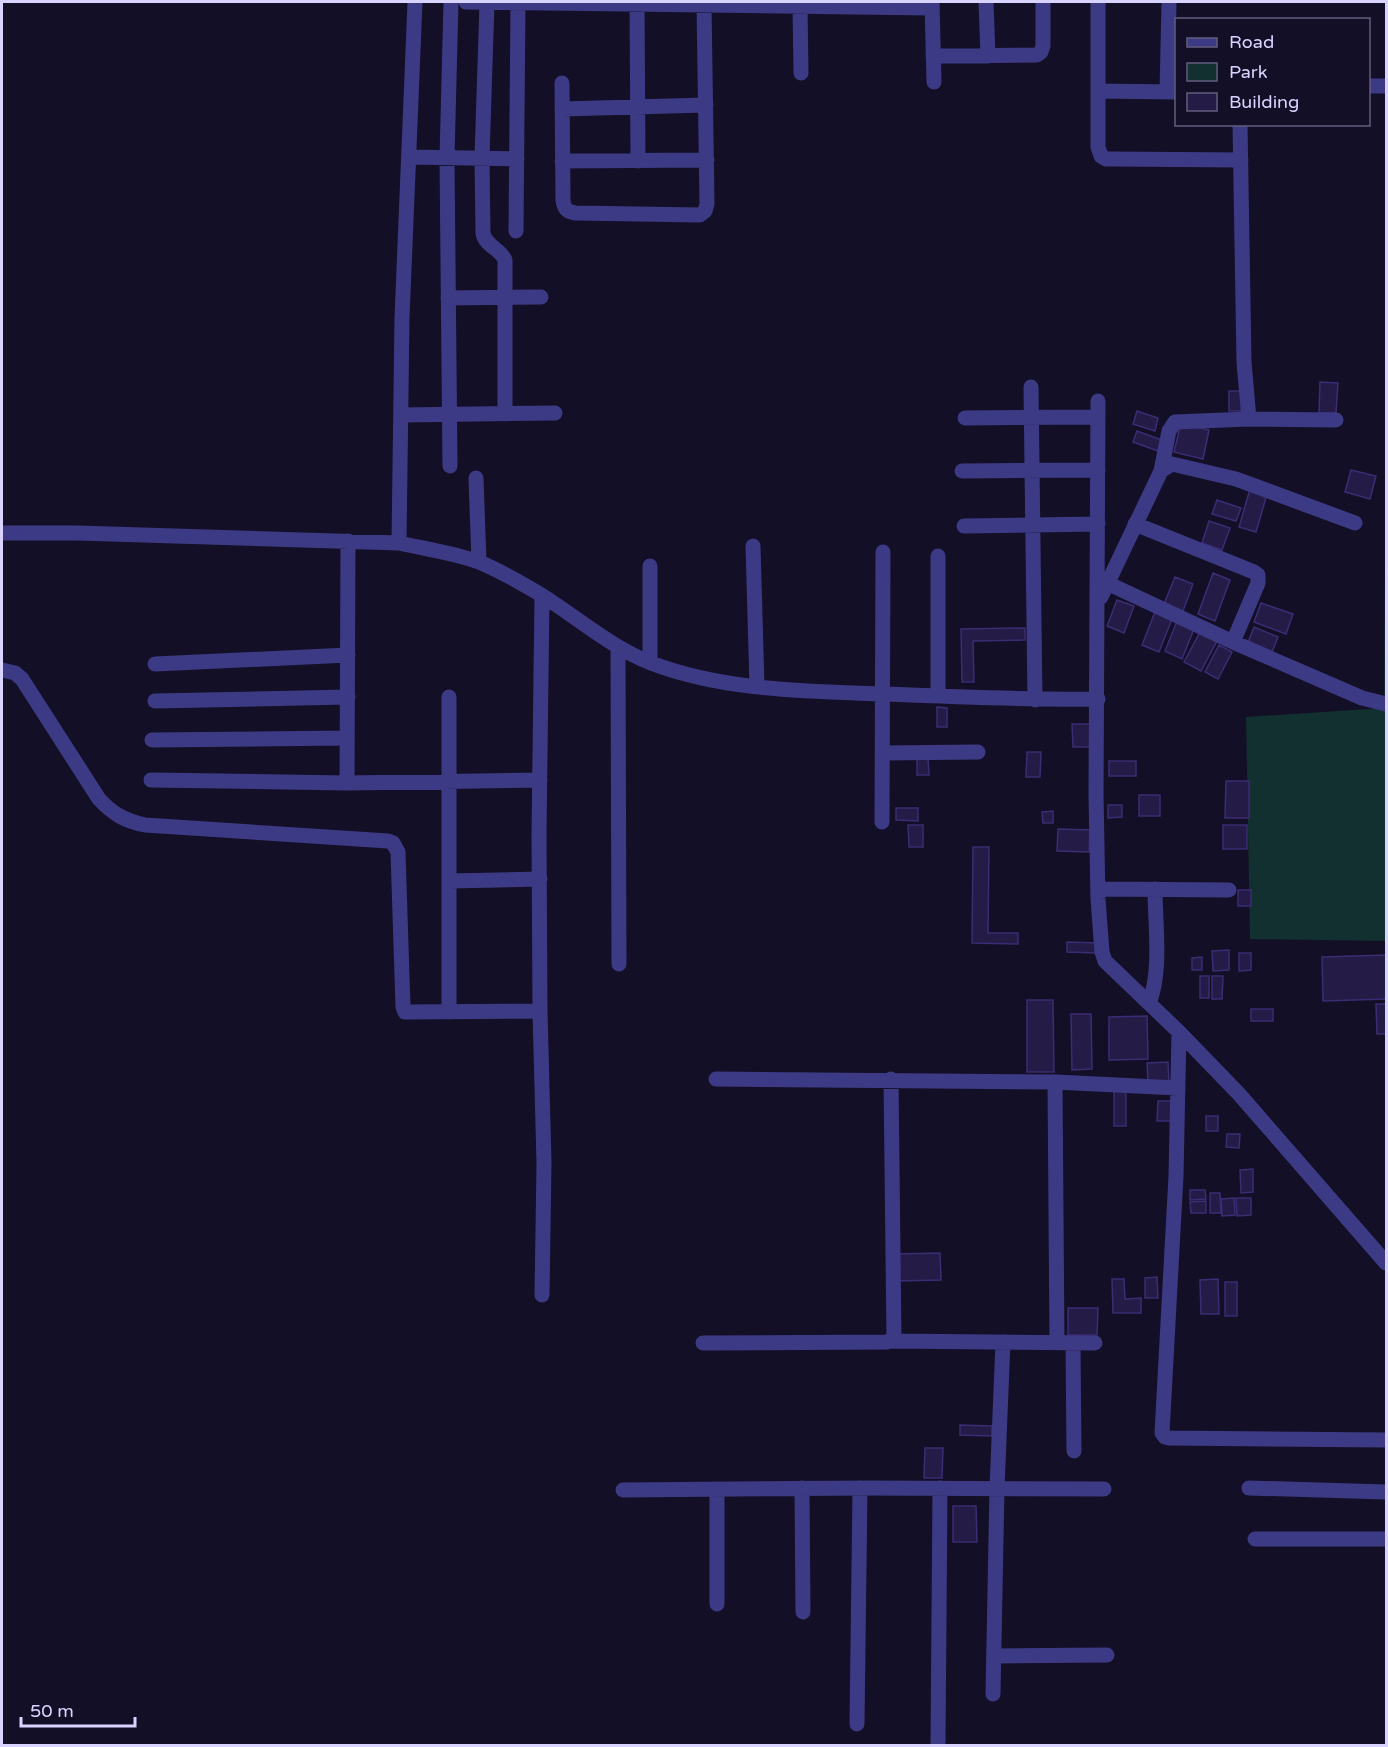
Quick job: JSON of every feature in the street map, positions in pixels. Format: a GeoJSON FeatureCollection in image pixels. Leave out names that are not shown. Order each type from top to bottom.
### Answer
{"type":"FeatureCollection","features":[{"type":"Feature","properties":{"kind":"street"},"geometry":{"type":"LineString","coordinates":[[399,543],[402,318],[416,2]]}},
{"type":"Feature","properties":{"kind":"street"},"geometry":{"type":"LineString","coordinates":[[450,466],[447,158],[451,2]]}},
{"type":"Feature","properties":{"kind":"street"},"geometry":{"type":"LineString","coordinates":[[466,2],[800,6],[932,5],[934,82]]}},
{"type":"Feature","properties":{"kind":"street"},"geometry":{"type":"LineString","coordinates":[[487,2],[482,158],[484,238],[504,257],[505,414]]}},
{"type":"Feature","properties":{"kind":"street"},"geometry":{"type":"LineString","coordinates":[[516,231],[518,2]]}},
{"type":"Feature","properties":{"kind":"street"},"geometry":{"type":"LineString","coordinates":[[987,2],[988,56]]}},
{"type":"Feature","properties":{"kind":"street"},"geometry":{"type":"LineString","coordinates":[[933,56],[1030,56],[1041,52],[1043,2]]}},
{"type":"Feature","properties":{"kind":"street"},"geometry":{"type":"LineString","coordinates":[[1098,2],[1098,147],[1101,156],[1106,159],[1241,160]]}},
{"type":"Feature","properties":{"kind":"street"},"geometry":{"type":"LineString","coordinates":[[1098,91],[1172,92],[1169,2]]}},
{"type":"Feature","properties":{"kind":"street"},"geometry":{"type":"LineString","coordinates":[[637,3],[639,161]]}},
{"type":"Feature","properties":{"kind":"street"},"geometry":{"type":"LineString","coordinates":[[562,83],[563,200],[567,211],[700,215],[705,211],[706,160],[704,4]]}},
{"type":"Feature","properties":{"kind":"street"},"geometry":{"type":"LineString","coordinates":[[800,6],[801,73]]}},
{"type":"Feature","properties":{"kind":"street"},"geometry":{"type":"LineString","coordinates":[[1370,86],[1386,86]]}},
{"type":"Feature","properties":{"kind":"street"},"geometry":{"type":"LineString","coordinates":[[562,109],[706,105]]}},
{"type":"Feature","properties":{"kind":"street"},"geometry":{"type":"LineString","coordinates":[[1240,126],[1244,362],[1249,419]]}},
{"type":"Feature","properties":{"kind":"street"},"geometry":{"type":"LineString","coordinates":[[410,157],[517,159]]}},
{"type":"Feature","properties":{"kind":"street"},"geometry":{"type":"LineString","coordinates":[[562,161],[706,160]]}},
{"type":"Feature","properties":{"kind":"street"},"geometry":{"type":"LineString","coordinates":[[448,298],[541,297]]}},
{"type":"Feature","properties":{"kind":"street"},"geometry":{"type":"LineString","coordinates":[[1031,387],[1035,700]]}},
{"type":"Feature","properties":{"kind":"street"},"geometry":{"type":"LineString","coordinates":[[1098,400],[1096,795],[1098,889],[1102,952],[1105,961],[1179,1032],[1246,1102],[1386,1263]]}},
{"type":"Feature","properties":{"kind":"street"},"geometry":{"type":"LineString","coordinates":[[401,415],[555,413]]}},
{"type":"Feature","properties":{"kind":"street"},"geometry":{"type":"LineString","coordinates":[[965,418],[1098,417]]}},
{"type":"Feature","properties":{"kind":"street"},"geometry":{"type":"LineString","coordinates":[[1098,602],[1161,471],[1169,431],[1174,422],[1249,419],[1336,420]]}},
{"type":"Feature","properties":{"kind":"street"},"geometry":{"type":"LineString","coordinates":[[1161,471],[1167,466],[1180,465],[1236,479],[1355,523]]}},
{"type":"Feature","properties":{"kind":"street"},"geometry":{"type":"LineString","coordinates":[[963,471],[1098,470]]}},
{"type":"Feature","properties":{"kind":"street"},"geometry":{"type":"LineString","coordinates":[[476,478],[479,562]]}},
{"type":"Feature","properties":{"kind":"street"},"geometry":{"type":"LineString","coordinates":[[964,526],[1098,524]]}},
{"type":"Feature","properties":{"kind":"street"},"geometry":{"type":"LineString","coordinates":[[1135,524],[1254,572],[1258,576],[1258,583],[1233,642]]}},
{"type":"Feature","properties":{"kind":"street"},"geometry":{"type":"LineString","coordinates":[[2,533],[78,533],[399,543],[441,551],[479,562],[542,596],[618,648],[650,662],[697,676],[757,686],[883,694],[1035,700],[1098,699]]}},
{"type":"Feature","properties":{"kind":"street"},"geometry":{"type":"LineString","coordinates":[[347,783],[348,542]]}},
{"type":"Feature","properties":{"kind":"street"},"geometry":{"type":"LineString","coordinates":[[753,546],[757,686]]}},
{"type":"Feature","properties":{"kind":"street"},"geometry":{"type":"LineString","coordinates":[[882,822],[883,552]]}},
{"type":"Feature","properties":{"kind":"street"},"geometry":{"type":"LineString","coordinates":[[938,556],[938,696]]}},
{"type":"Feature","properties":{"kind":"street"},"geometry":{"type":"LineString","coordinates":[[650,566],[650,662]]}},
{"type":"Feature","properties":{"kind":"street"},"geometry":{"type":"LineString","coordinates":[[1107,583],[1233,642],[1362,698],[1386,704]]}},
{"type":"Feature","properties":{"kind":"street"},"geometry":{"type":"LineString","coordinates":[[542,596],[540,780],[540,1011],[544,1163],[542,1295]]}},
{"type":"Feature","properties":{"kind":"street"},"geometry":{"type":"LineString","coordinates":[[618,648],[619,964]]}},
{"type":"Feature","properties":{"kind":"street"},"geometry":{"type":"LineString","coordinates":[[155,664],[348,655]]}},
{"type":"Feature","properties":{"kind":"street"},"geometry":{"type":"LineString","coordinates":[[2,670],[15,673],[22,678],[99,799],[112,813],[128,822],[393,843],[398,852],[403,1010],[408,1012],[540,1011]]}},
{"type":"Feature","properties":{"kind":"street"},"geometry":{"type":"LineString","coordinates":[[154,701],[348,697]]}},
{"type":"Feature","properties":{"kind":"street"},"geometry":{"type":"LineString","coordinates":[[449,698],[449,1012]]}},
{"type":"Feature","properties":{"kind":"street"},"geometry":{"type":"LineString","coordinates":[[152,740],[347,738]]}},
{"type":"Feature","properties":{"kind":"street"},"geometry":{"type":"LineString","coordinates":[[883,753],[978,752]]}},
{"type":"Feature","properties":{"kind":"street"},"geometry":{"type":"LineString","coordinates":[[151,780],[347,783],[540,780]]}},
{"type":"Feature","properties":{"kind":"street"},"geometry":{"type":"LineString","coordinates":[[449,881],[540,879]]}},
{"type":"Feature","properties":{"kind":"street"},"geometry":{"type":"LineString","coordinates":[[1098,889],[1229,890]]}},
{"type":"Feature","properties":{"kind":"street"},"geometry":{"type":"LineString","coordinates":[[1149,1003],[1155,984],[1155,889]]}},
{"type":"Feature","properties":{"kind":"street"},"geometry":{"type":"LineString","coordinates":[[1179,1032],[1176,1176],[1162,1433],[1169,1438],[1386,1440]]}},
{"type":"Feature","properties":{"kind":"street"},"geometry":{"type":"LineString","coordinates":[[716,1078],[1055,1082],[1178,1088]]}},
{"type":"Feature","properties":{"kind":"street"},"geometry":{"type":"LineString","coordinates":[[891,1079],[895,1335],[891,1341]]}},
{"type":"Feature","properties":{"kind":"street"},"geometry":{"type":"LineString","coordinates":[[1055,1082],[1057,1343]]}},
{"type":"Feature","properties":{"kind":"street"},"geometry":{"type":"LineString","coordinates":[[703,1343],[891,1341],[1095,1343]]}},
{"type":"Feature","properties":{"kind":"street"},"geometry":{"type":"LineString","coordinates":[[993,1694],[997,1488],[1003,1342]]}},
{"type":"Feature","properties":{"kind":"street"},"geometry":{"type":"LineString","coordinates":[[1073,1343],[1074,1451]]}},
{"type":"Feature","properties":{"kind":"street"},"geometry":{"type":"LineString","coordinates":[[802,1488],[803,1612]]}},
{"type":"Feature","properties":{"kind":"street"},"geometry":{"type":"LineString","coordinates":[[857,1724],[860,1488]]}},
{"type":"Feature","properties":{"kind":"street"},"geometry":{"type":"LineString","coordinates":[[938,1742],[940,1488]]}},
{"type":"Feature","properties":{"kind":"street"},"geometry":{"type":"LineString","coordinates":[[1249,1488],[1386,1492]]}},
{"type":"Feature","properties":{"kind":"street"},"geometry":{"type":"LineString","coordinates":[[717,1489],[717,1604]]}},
{"type":"Feature","properties":{"kind":"street"},"geometry":{"type":"LineString","coordinates":[[623,1490],[1104,1489]]}},
{"type":"Feature","properties":{"kind":"street"},"geometry":{"type":"LineString","coordinates":[[1255,1539],[1386,1539]]}},
{"type":"Feature","properties":{"kind":"street"},"geometry":{"type":"LineString","coordinates":[[994,1656],[1107,1655]]}},
{"type":"Feature","properties":{"kind":"green space"},"geometry":{"type":"Polygon","coordinates":[[[1386,437],[1386,941],[1250,939],[1246,717],[1384,708],[1386,437]]]}},
{"type":"Feature","properties":{"kind":"building"},"geometry":{"type":"Polygon","coordinates":[[[1320,382],[1338,383],[1336,413],[1319,413],[1320,382]]]}},
{"type":"Feature","properties":{"kind":"building"},"geometry":{"type":"Polygon","coordinates":[[[1229,391],[1245,391],[1245,411],[1229,411],[1229,391]]]}},
{"type":"Feature","properties":{"kind":"building"},"geometry":{"type":"Polygon","coordinates":[[[1137,411],[1158,418],[1155,431],[1133,424],[1137,411]]]}},
{"type":"Feature","properties":{"kind":"building"},"geometry":{"type":"Polygon","coordinates":[[[1181,423],[1209,430],[1203,459],[1174,452],[1181,423]]]}},
{"type":"Feature","properties":{"kind":"building"},"geometry":{"type":"Polygon","coordinates":[[[1137,431],[1162,440],[1158,451],[1133,442],[1137,431]]]}},
{"type":"Feature","properties":{"kind":"building"},"geometry":{"type":"Polygon","coordinates":[[[1351,470],[1376,476],[1370,499],[1345,492],[1351,470]]]}},
{"type":"Feature","properties":{"kind":"building"},"geometry":{"type":"Polygon","coordinates":[[[1250,489],[1267,494],[1256,532],[1239,527],[1250,489]]]}},
{"type":"Feature","properties":{"kind":"building"},"geometry":{"type":"Polygon","coordinates":[[[1217,500],[1241,508],[1236,521],[1212,514],[1217,500]]]}},
{"type":"Feature","properties":{"kind":"building"},"geometry":{"type":"Polygon","coordinates":[[[1209,521],[1230,528],[1222,550],[1202,543],[1209,521]]]}},
{"type":"Feature","properties":{"kind":"building"},"geometry":{"type":"Polygon","coordinates":[[[1213,573],[1230,580],[1215,621],[1198,614],[1213,573]]]}},
{"type":"Feature","properties":{"kind":"building"},"geometry":{"type":"Polygon","coordinates":[[[1175,577],[1193,584],[1183,611],[1164,604],[1175,577]]]}},
{"type":"Feature","properties":{"kind":"building"},"geometry":{"type":"Polygon","coordinates":[[[1117,600],[1134,606],[1124,633],[1107,626],[1117,600]]]}},
{"type":"Feature","properties":{"kind":"building"},"geometry":{"type":"Polygon","coordinates":[[[1261,603],[1293,614],[1286,634],[1254,622],[1261,603]]]}},
{"type":"Feature","properties":{"kind":"building"},"geometry":{"type":"Polygon","coordinates":[[[1155,612],[1172,619],[1159,652],[1142,645],[1155,612]]]}},
{"type":"Feature","properties":{"kind":"building"},"geometry":{"type":"Polygon","coordinates":[[[1177,621],[1194,629],[1182,659],[1165,651],[1177,621]]]}},
{"type":"Feature","properties":{"kind":"building"},"geometry":{"type":"Polygon","coordinates":[[[1254,627],[1278,637],[1271,655],[1247,645],[1254,627]]]}},
{"type":"Feature","properties":{"kind":"building"},"geometry":{"type":"Polygon","coordinates":[[[1025,628],[1025,640],[973,641],[974,682],[962,682],[961,629],[1025,628]]]}},
{"type":"Feature","properties":{"kind":"building"},"geometry":{"type":"Polygon","coordinates":[[[1200,632],[1217,641],[1201,671],[1184,662],[1200,632]]]}},
{"type":"Feature","properties":{"kind":"building"},"geometry":{"type":"Polygon","coordinates":[[[1219,645],[1232,652],[1218,679],[1205,672],[1219,645]]]}},
{"type":"Feature","properties":{"kind":"building"},"geometry":{"type":"Polygon","coordinates":[[[937,707],[947,708],[947,727],[937,727],[937,707]]]}},
{"type":"Feature","properties":{"kind":"building"},"geometry":{"type":"Polygon","coordinates":[[[1072,724],[1095,724],[1096,747],[1073,747],[1072,724]]]}},
{"type":"Feature","properties":{"kind":"building"},"geometry":{"type":"Polygon","coordinates":[[[1027,752],[1041,752],[1040,777],[1026,777],[1027,752]]]}},
{"type":"Feature","properties":{"kind":"building"},"geometry":{"type":"Polygon","coordinates":[[[928,757],[929,775],[917,775],[917,758],[928,757]]]}},
{"type":"Feature","properties":{"kind":"building"},"geometry":{"type":"Polygon","coordinates":[[[1109,761],[1136,761],[1136,776],[1109,776],[1109,761]]]}},
{"type":"Feature","properties":{"kind":"building"},"geometry":{"type":"Polygon","coordinates":[[[1226,781],[1249,781],[1249,818],[1225,818],[1226,781]]]}},
{"type":"Feature","properties":{"kind":"building"},"geometry":{"type":"Polygon","coordinates":[[[1139,795],[1160,795],[1160,816],[1139,816],[1139,795]]]}},
{"type":"Feature","properties":{"kind":"building"},"geometry":{"type":"Polygon","coordinates":[[[1108,805],[1122,805],[1122,817],[1108,818],[1108,805]]]}},
{"type":"Feature","properties":{"kind":"building"},"geometry":{"type":"Polygon","coordinates":[[[896,808],[918,808],[918,821],[896,820],[896,808]]]}},
{"type":"Feature","properties":{"kind":"building"},"geometry":{"type":"Polygon","coordinates":[[[1053,811],[1053,823],[1043,823],[1042,812],[1053,811]]]}},
{"type":"Feature","properties":{"kind":"building"},"geometry":{"type":"Polygon","coordinates":[[[908,825],[923,825],[923,847],[909,847],[908,825]]]}},
{"type":"Feature","properties":{"kind":"building"},"geometry":{"type":"Polygon","coordinates":[[[1223,825],[1247,825],[1247,849],[1223,849],[1223,825]]]}},
{"type":"Feature","properties":{"kind":"building"},"geometry":{"type":"Polygon","coordinates":[[[1058,829],[1090,830],[1089,852],[1057,851],[1058,829]]]}},
{"type":"Feature","properties":{"kind":"building"},"geometry":{"type":"Polygon","coordinates":[[[973,847],[989,847],[988,933],[1018,933],[1018,944],[972,943],[973,847]]]}},
{"type":"Feature","properties":{"kind":"building"},"geometry":{"type":"Polygon","coordinates":[[[1238,890],[1251,890],[1251,906],[1238,906],[1238,890]]]}},
{"type":"Feature","properties":{"kind":"building"},"geometry":{"type":"Polygon","coordinates":[[[1067,942],[1098,943],[1097,953],[1067,952],[1067,942]]]}},
{"type":"Feature","properties":{"kind":"building"},"geometry":{"type":"Polygon","coordinates":[[[1229,950],[1229,970],[1213,971],[1212,951],[1229,950]]]}},
{"type":"Feature","properties":{"kind":"building"},"geometry":{"type":"Polygon","coordinates":[[[1239,953],[1251,953],[1251,970],[1239,971],[1239,953]]]}},
{"type":"Feature","properties":{"kind":"building"},"geometry":{"type":"Polygon","coordinates":[[[1386,955],[1386,999],[1323,1001],[1322,957],[1386,955]]]}},
{"type":"Feature","properties":{"kind":"building"},"geometry":{"type":"Polygon","coordinates":[[[1202,957],[1202,970],[1192,970],[1192,958],[1202,957]]]}},
{"type":"Feature","properties":{"kind":"building"},"geometry":{"type":"Polygon","coordinates":[[[1200,976],[1209,976],[1209,998],[1200,998],[1200,976]]]}},
{"type":"Feature","properties":{"kind":"building"},"geometry":{"type":"Polygon","coordinates":[[[1212,976],[1223,976],[1222,999],[1212,999],[1212,976]]]}},
{"type":"Feature","properties":{"kind":"building"},"geometry":{"type":"Polygon","coordinates":[[[1027,1000],[1053,1000],[1054,1072],[1027,1072],[1027,1000]]]}},
{"type":"Feature","properties":{"kind":"building"},"geometry":{"type":"Polygon","coordinates":[[[1376,1004],[1386,1004],[1386,1034],[1377,1034],[1376,1004]]]}},
{"type":"Feature","properties":{"kind":"building"},"geometry":{"type":"Polygon","coordinates":[[[1251,1009],[1273,1009],[1273,1021],[1251,1021],[1251,1009]]]}},
{"type":"Feature","properties":{"kind":"building"},"geometry":{"type":"Polygon","coordinates":[[[1071,1014],[1091,1014],[1092,1069],[1072,1070],[1071,1014]]]}},
{"type":"Feature","properties":{"kind":"building"},"geometry":{"type":"Polygon","coordinates":[[[1147,1016],[1148,1059],[1109,1060],[1109,1017],[1147,1016]]]}},
{"type":"Feature","properties":{"kind":"building"},"geometry":{"type":"Polygon","coordinates":[[[1168,1062],[1169,1084],[1148,1084],[1147,1063],[1168,1062]]]}},
{"type":"Feature","properties":{"kind":"building"},"geometry":{"type":"Polygon","coordinates":[[[1114,1091],[1126,1091],[1126,1126],[1114,1126],[1114,1091]]]}},
{"type":"Feature","properties":{"kind":"building"},"geometry":{"type":"Polygon","coordinates":[[[1158,1101],[1174,1101],[1174,1121],[1157,1121],[1158,1101]]]}},
{"type":"Feature","properties":{"kind":"building"},"geometry":{"type":"Polygon","coordinates":[[[1206,1116],[1218,1116],[1218,1131],[1206,1131],[1206,1116]]]}},
{"type":"Feature","properties":{"kind":"building"},"geometry":{"type":"Polygon","coordinates":[[[1227,1134],[1240,1134],[1239,1148],[1226,1147],[1227,1134]]]}},
{"type":"Feature","properties":{"kind":"building"},"geometry":{"type":"Polygon","coordinates":[[[1253,1169],[1253,1192],[1241,1193],[1240,1170],[1253,1169]]]}},
{"type":"Feature","properties":{"kind":"building"},"geometry":{"type":"Polygon","coordinates":[[[1190,1190],[1205,1190],[1206,1199],[1190,1200],[1190,1190]]]}},
{"type":"Feature","properties":{"kind":"building"},"geometry":{"type":"Polygon","coordinates":[[[1210,1193],[1220,1193],[1221,1213],[1210,1213],[1210,1193]]]}},
{"type":"Feature","properties":{"kind":"building"},"geometry":{"type":"Polygon","coordinates":[[[1234,1198],[1235,1215],[1222,1216],[1221,1199],[1234,1198]]]}},
{"type":"Feature","properties":{"kind":"building"},"geometry":{"type":"Polygon","coordinates":[[[1236,1198],[1251,1198],[1251,1215],[1237,1216],[1236,1198]]]}},
{"type":"Feature","properties":{"kind":"building"},"geometry":{"type":"Polygon","coordinates":[[[1206,1201],[1206,1213],[1191,1213],[1190,1202],[1206,1201]]]}},
{"type":"Feature","properties":{"kind":"building"},"geometry":{"type":"Polygon","coordinates":[[[940,1253],[941,1280],[897,1281],[896,1254],[940,1253]]]}},
{"type":"Feature","properties":{"kind":"building"},"geometry":{"type":"Polygon","coordinates":[[[1157,1277],[1158,1298],[1145,1298],[1145,1278],[1157,1277]]]}},
{"type":"Feature","properties":{"kind":"building"},"geometry":{"type":"Polygon","coordinates":[[[1112,1279],[1124,1279],[1125,1299],[1141,1298],[1141,1313],[1113,1313],[1112,1279]]]}},
{"type":"Feature","properties":{"kind":"building"},"geometry":{"type":"Polygon","coordinates":[[[1218,1279],[1219,1314],[1201,1314],[1200,1280],[1218,1279]]]}},
{"type":"Feature","properties":{"kind":"building"},"geometry":{"type":"Polygon","coordinates":[[[1225,1282],[1237,1282],[1237,1316],[1225,1316],[1225,1282]]]}},
{"type":"Feature","properties":{"kind":"building"},"geometry":{"type":"Polygon","coordinates":[[[1068,1308],[1098,1308],[1097,1335],[1068,1335],[1068,1308]]]}},
{"type":"Feature","properties":{"kind":"building"},"geometry":{"type":"Polygon","coordinates":[[[960,1425],[992,1426],[992,1436],[960,1435],[960,1425]]]}},
{"type":"Feature","properties":{"kind":"building"},"geometry":{"type":"Polygon","coordinates":[[[925,1448],[943,1448],[942,1478],[924,1478],[925,1448]]]}},
{"type":"Feature","properties":{"kind":"building"},"geometry":{"type":"Polygon","coordinates":[[[953,1506],[976,1506],[977,1542],[953,1542],[953,1506]]]}}]}
